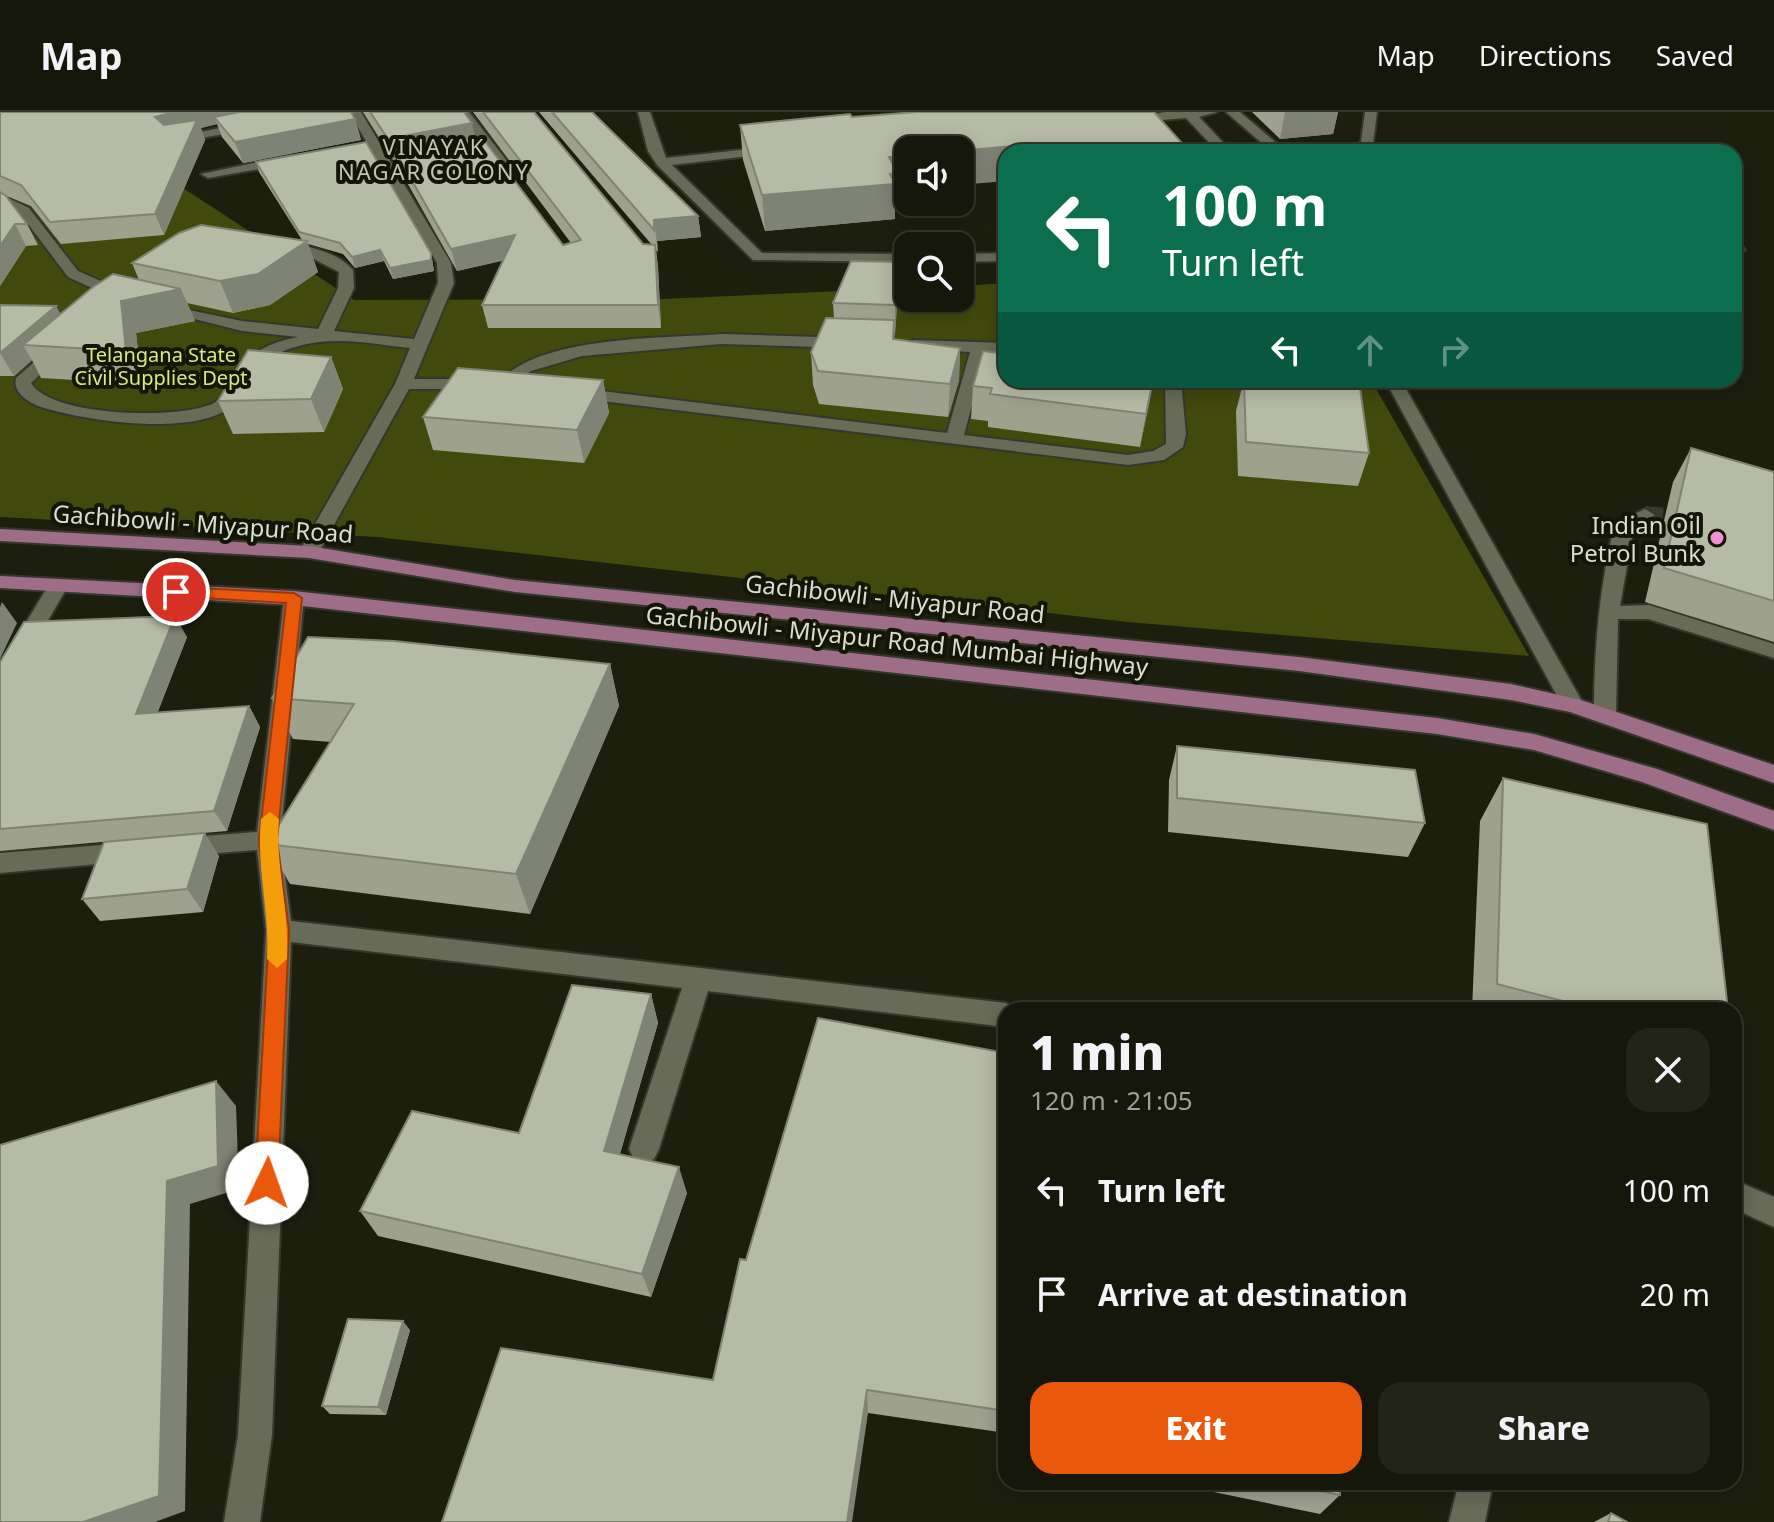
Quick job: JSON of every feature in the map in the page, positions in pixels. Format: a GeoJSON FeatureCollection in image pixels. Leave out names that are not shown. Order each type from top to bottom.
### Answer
{"type":"FeatureCollection","features":[{"type":"Feature","properties":{"kind":"main road","name":"Gachibowli - Miyapur Road"},"geometry":{"type":"LineString","coordinates":[[0,535],[309,552],[515,586],[1299,664],[1511,692],[1573,705],[1774,774]]}},
{"type":"Feature","properties":{"kind":"main road","name":"Gachibowli - Miyapur Road Mumbai Highway"},"geometry":{"type":"LineString","coordinates":[[0,582],[294,598],[1451,728],[1534,742],[1649,775],[1774,821]]}},
{"type":"Feature","properties":{"kind":"main road"},"geometry":{"type":"LineString","coordinates":[[590,632],[613,596]]}},
{"type":"Feature","properties":{"kind":"street"},"geometry":{"type":"LineString","coordinates":[[240,112],[245,127]]}},
{"type":"Feature","properties":{"kind":"street"},"geometry":{"type":"LineString","coordinates":[[309,552],[403,384],[446,283],[444,263],[394,167],[366,146],[355,112]]}},
{"type":"Feature","properties":{"kind":"street"},"geometry":{"type":"LineString","coordinates":[[463,112],[483,150],[509,173]]}},
{"type":"Feature","properties":{"kind":"street"},"geometry":{"type":"LineString","coordinates":[[644,112],[655,151],[662,162],[758,257],[894,258]]}},
{"type":"Feature","properties":{"kind":"street"},"geometry":{"type":"LineString","coordinates":[[1111,121],[1139,115],[1211,112]]}},
{"type":"Feature","properties":{"kind":"street"},"geometry":{"type":"LineString","coordinates":[[1232,112],[1270,144]]}},
{"type":"Feature","properties":{"kind":"street"},"geometry":{"type":"LineString","coordinates":[[1367,144],[1371,112]]}},
{"type":"Feature","properties":{"kind":"street"},"geometry":{"type":"LineString","coordinates":[[1189,113],[1218,144]]}},
{"type":"Feature","properties":{"kind":"street"},"geometry":{"type":"LineString","coordinates":[[1139,115],[1153,129]]}},
{"type":"Feature","properties":{"kind":"street"},"geometry":{"type":"LineString","coordinates":[[172,139],[260,124]]}},
{"type":"Feature","properties":{"kind":"street"},"geometry":{"type":"LineString","coordinates":[[662,162],[786,148]]}},
{"type":"Feature","properties":{"kind":"street"},"geometry":{"type":"LineString","coordinates":[[208,174],[298,158]]}},
{"type":"Feature","properties":{"kind":"street"},"geometry":{"type":"LineString","coordinates":[[0,198],[12,201],[37,223],[59,259],[75,276],[120,295],[242,326],[419,344]]}},
{"type":"Feature","properties":{"kind":"street"},"geometry":{"type":"LineString","coordinates":[[226,243],[292,247],[322,256],[346,270],[346,288],[323,336],[267,353],[252,365],[238,390],[223,405],[202,415],[176,419],[79,410],[37,400],[22,382],[120,295],[197,252],[226,243]]}},
{"type":"Feature","properties":{"kind":"street"},"geometry":{"type":"LineString","coordinates":[[974,258],[998,257]]}},
{"type":"Feature","properties":{"kind":"street"},"geometry":{"type":"LineString","coordinates":[[504,385],[525,367],[581,351],[721,339],[873,344]]}},
{"type":"Feature","properties":{"kind":"street"},"geometry":{"type":"LineString","coordinates":[[903,345],[998,348]]}},
{"type":"Feature","properties":{"kind":"street"},"geometry":{"type":"LineString","coordinates":[[954,438],[979,347]]}},
{"type":"Feature","properties":{"kind":"street"},"geometry":{"type":"LineString","coordinates":[[403,384],[504,385],[543,389],[1106,459],[1158,456],[1174,447],[1177,434],[1174,388]]}},
{"type":"Feature","properties":{"kind":"street"},"geometry":{"type":"LineString","coordinates":[[1397,388],[1573,705]]}},
{"type":"Feature","properties":{"kind":"street"},"geometry":{"type":"LineString","coordinates":[[1605,716],[1610,581],[1625,523],[1645,515]]}},
{"type":"Feature","properties":{"kind":"street"},"geometry":{"type":"LineString","coordinates":[[0,684],[58,586]]}},
{"type":"Feature","properties":{"kind":"street"},"geometry":{"type":"LineString","coordinates":[[242,1522],[255,1435],[279,930],[268,840],[294,598]]}},
{"type":"Feature","properties":{"kind":"street"},"geometry":{"type":"LineString","coordinates":[[1607,613],[1649,612],[1774,651]]}},
{"type":"Feature","properties":{"kind":"street"},"geometry":{"type":"LineString","coordinates":[[0,863],[268,840]]}},
{"type":"Feature","properties":{"kind":"street"},"geometry":{"type":"LineString","coordinates":[[279,930],[998,1014]]}},
{"type":"Feature","properties":{"kind":"street"},"geometry":{"type":"LineString","coordinates":[[644,1149],[699,978]]}},
{"type":"Feature","properties":{"kind":"street"},"geometry":{"type":"LineString","coordinates":[[1742,1198],[1774,1212]]}},
{"type":"Feature","properties":{"kind":"street"},"geometry":{"type":"LineString","coordinates":[[1467,1522],[1474,1490]]}},
{"type":"Feature","properties":{"kind":"green space","name":"Telangana State Civil Supplies Dept"},"geometry":{"type":"Polygon","coordinates":[[[0,112],[154,169],[354,300],[663,299],[894,289],[894,312],[974,312],[974,285],[998,284],[998,388],[1376,388],[1529,656],[1128,622],[377,537],[0,517],[0,112]]]}},
{"type":"Feature","properties":{"kind":"building"},"geometry":{"type":"Polygon","coordinates":[[[0,112],[175,112],[155,117],[164,125],[197,120],[155,214],[50,222],[21,185],[0,176],[0,112]]]}},
{"type":"Feature","properties":{"kind":"building"},"geometry":{"type":"Polygon","coordinates":[[[240,112],[351,112],[355,119],[235,142],[214,117],[240,112]]]}},
{"type":"Feature","properties":{"kind":"building"},"geometry":{"type":"Polygon","coordinates":[[[370,112],[464,112],[472,123],[388,139],[370,112]]]}},
{"type":"Feature","properties":{"kind":"building"},"geometry":{"type":"Polygon","coordinates":[[[483,112],[534,112],[643,244],[655,245],[658,305],[482,305],[515,235],[451,249],[395,151],[481,136],[563,245],[581,240],[483,112]]]}},
{"type":"Feature","properties":{"kind":"building"},"geometry":{"type":"Polygon","coordinates":[[[552,112],[592,112],[698,216],[654,220],[654,230],[552,112]]]}},
{"type":"Feature","properties":{"kind":"building"},"geometry":{"type":"Polygon","coordinates":[[[916,112],[1154,112],[1183,144],[998,144],[998,147],[974,150],[974,136],[894,136],[894,156],[889,157],[894,167],[894,173],[890,174],[894,184],[762,195],[740,125],[850,114],[852,117],[916,112]]]}},
{"type":"Feature","properties":{"kind":"building"},"geometry":{"type":"Polygon","coordinates":[[[366,142],[431,253],[431,260],[390,268],[380,250],[352,257],[340,243],[299,232],[256,162],[366,142]]]}},
{"type":"Feature","properties":{"kind":"building"},"geometry":{"type":"Polygon","coordinates":[[[0,192],[27,224],[15,224],[0,246],[0,192]]]}},
{"type":"Feature","properties":{"kind":"building"},"geometry":{"type":"Polygon","coordinates":[[[201,225],[307,241],[258,274],[220,281],[132,263],[179,233],[201,225]]]}},
{"type":"Feature","properties":{"kind":"building"},"geometry":{"type":"Polygon","coordinates":[[[851,261],[894,262],[894,305],[833,303],[851,261]]]}},
{"type":"Feature","properties":{"kind":"building"},"geometry":{"type":"Polygon","coordinates":[[[113,274],[181,289],[121,301],[126,351],[23,345],[93,287],[113,274]]]}},
{"type":"Feature","properties":{"kind":"building"},"geometry":{"type":"Polygon","coordinates":[[[0,305],[56,306],[0,353],[0,305]]]}},
{"type":"Feature","properties":{"kind":"building"},"geometry":{"type":"Polygon","coordinates":[[[826,318],[894,320],[893,339],[960,348],[950,384],[818,371],[811,352],[826,318]]]}},
{"type":"Feature","properties":{"kind":"building"},"geometry":{"type":"Polygon","coordinates":[[[248,350],[331,357],[311,399],[218,401],[248,350]]]}},
{"type":"Feature","properties":{"kind":"building"},"geometry":{"type":"Polygon","coordinates":[[[983,351],[998,353],[998,388],[1151,388],[1146,414],[990,394],[992,388],[973,386],[983,351]]]}},
{"type":"Feature","properties":{"kind":"building"},"geometry":{"type":"Polygon","coordinates":[[[458,368],[603,380],[577,430],[423,417],[458,368]]]}},
{"type":"Feature","properties":{"kind":"building"},"geometry":{"type":"Polygon","coordinates":[[[1244,388],[1360,388],[1369,453],[1246,442],[1244,388]]]}},
{"type":"Feature","properties":{"kind":"building","name":"Indian Oil Petrol Bunk"},"geometry":{"type":"Polygon","coordinates":[[[1691,448],[1774,472],[1774,601],[1664,568],[1691,448]]]}},
{"type":"Feature","properties":{"kind":"building"},"geometry":{"type":"Polygon","coordinates":[[[175,616],[136,714],[249,706],[214,811],[0,829],[0,662],[24,622],[175,616]]]}},
{"type":"Feature","properties":{"kind":"building"},"geometry":{"type":"Polygon","coordinates":[[[308,637],[394,641],[610,664],[516,874],[267,844],[354,704],[272,698],[308,637]]]}},
{"type":"Feature","properties":{"kind":"building"},"geometry":{"type":"Polygon","coordinates":[[[1177,746],[1415,770],[1425,823],[1177,798],[1177,746]]]}},
{"type":"Feature","properties":{"kind":"building"},"geometry":{"type":"Polygon","coordinates":[[[1503,778],[1707,824],[1727,1002],[1567,1002],[1497,984],[1503,778]]]}},
{"type":"Feature","properties":{"kind":"building"},"geometry":{"type":"Polygon","coordinates":[[[205,833],[187,889],[82,899],[104,842],[205,833]]]}},
{"type":"Feature","properties":{"kind":"building"},"geometry":{"type":"Polygon","coordinates":[[[572,985],[651,994],[604,1151],[679,1167],[642,1274],[360,1211],[412,1111],[519,1133],[572,985]]]}},
{"type":"Feature","properties":{"kind":"building"},"geometry":{"type":"Polygon","coordinates":[[[818,1018],[998,1052],[998,1410],[867,1390],[847,1522],[442,1522],[501,1348],[713,1380],[740,1259],[746,1260],[818,1018]]]}},
{"type":"Feature","properties":{"kind":"building"},"geometry":{"type":"Polygon","coordinates":[[[216,1081],[218,1166],[167,1181],[159,1496],[83,1522],[0,1522],[0,1145],[216,1081]]]}},
{"type":"Feature","properties":{"kind":"building"},"geometry":{"type":"Polygon","coordinates":[[[348,1319],[403,1321],[378,1407],[322,1406],[348,1319]]]}},
{"type":"Feature","properties":{"kind":"building"},"geometry":{"type":"Polygon","coordinates":[[[1315,1490],[1340,1490],[1340,1495],[1315,1490]]]}},
{"type":"Feature","properties":{"kind":"building"},"geometry":{"type":"Polygon","coordinates":[[[1611,1513],[1627,1522],[1608,1522],[1611,1513]]]}},
{"type":"Feature","properties":{"kind":"tunnel"},"geometry":{"type":"LineString","coordinates":[[1645,515],[1698,519]]}},
{"type":"Feature","properties":{"kind":"slow traffic"},"geometry":{"type":"LineString","coordinates":[[270,819],[268,840],[279,930],[277,959]]}},
{"type":"Feature","properties":{"kind":"place","name":"Indian Oil Petrol Bunk"},"geometry":{"type":"Point","coordinates":[1717,538]}},
{"type":"Feature","properties":{"kind":"district","name":"VINAYAK NAGAR COLONY"},"geometry":{"type":"Point","coordinates":[434,158]}},
{"type":"Feature","properties":{"kind":"route"},"geometry":{"type":"LineString","coordinates":[[176,592],[294,598],[268,840],[279,930],[267,1183]]}}]}
